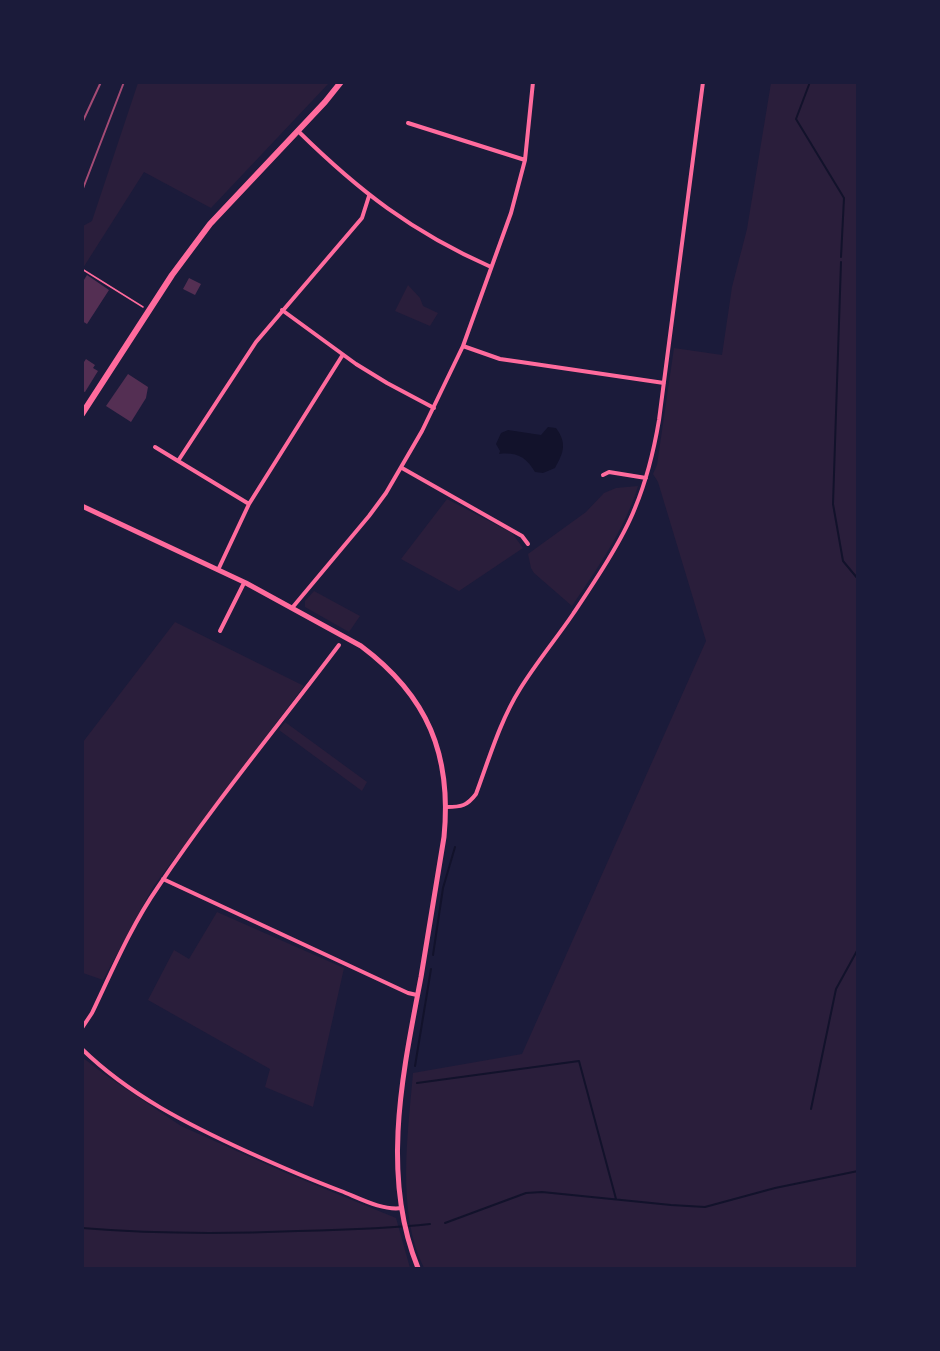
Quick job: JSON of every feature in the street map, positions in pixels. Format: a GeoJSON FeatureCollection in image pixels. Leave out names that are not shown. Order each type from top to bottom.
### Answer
{"type":"FeatureCollection","features":[{"type":"Feature","properties":{"kind":"main road"},"geometry":{"type":"LineString","coordinates":[[82,414],[192,248],[229,202],[298,131],[341,82]]}},
{"type":"Feature","properties":{"kind":"street"},"geometry":{"type":"LineString","coordinates":[[292,608],[369,516],[402,468],[463,346],[511,213],[525,160],[533,82]]}},
{"type":"Feature","properties":{"kind":"street"},"geometry":{"type":"LineString","coordinates":[[447,807],[462,807],[476,794],[509,708],[532,670],[573,614],[619,539],[646,478],[653,458],[664,383],[703,82]]}},
{"type":"Feature","properties":{"kind":"street"},"geometry":{"type":"LineString","coordinates":[[408,123],[525,160]]}},
{"type":"Feature","properties":{"kind":"street"},"geometry":{"type":"LineString","coordinates":[[298,131],[369,196],[433,240],[491,267]]}},
{"type":"Feature","properties":{"kind":"street"},"geometry":{"type":"LineString","coordinates":[[178,461],[256,342],[362,218],[369,196]]}},
{"type":"Feature","properties":{"kind":"street"},"geometry":{"type":"LineString","coordinates":[[282,310],[342,356],[387,384],[434,408]]}},
{"type":"Feature","properties":{"kind":"street"},"geometry":{"type":"LineString","coordinates":[[463,346],[510,361],[664,383]]}},
{"type":"Feature","properties":{"kind":"street"},"geometry":{"type":"LineString","coordinates":[[218,570],[249,504],[342,356]]}},
{"type":"Feature","properties":{"kind":"street"},"geometry":{"type":"LineString","coordinates":[[155,447],[249,504]]}},
{"type":"Feature","properties":{"kind":"street"},"geometry":{"type":"LineString","coordinates":[[402,468],[522,536],[528,544]]}},
{"type":"Feature","properties":{"kind":"street"},"geometry":{"type":"LineString","coordinates":[[603,475],[609,472],[646,478]]}},
{"type":"Feature","properties":{"kind":"street"},"geometry":{"type":"LineString","coordinates":[[82,506],[244,583],[361,646],[377,658],[404,685],[424,715],[434,739],[446,784],[447,807],[399,1118],[397,1159],[402,1208],[418,1269]]}},
{"type":"Feature","properties":{"kind":"street"},"geometry":{"type":"LineString","coordinates":[[220,631],[244,583]]}},
{"type":"Feature","properties":{"kind":"street"},"geometry":{"type":"LineString","coordinates":[[82,1028],[92,1013],[143,911],[163,879],[339,645]]}},
{"type":"Feature","properties":{"kind":"street"},"geometry":{"type":"LineString","coordinates":[[163,879],[397,988],[417,995]]}},
{"type":"Feature","properties":{"kind":"street"},"geometry":{"type":"LineString","coordinates":[[82,1049],[123,1082],[201,1131],[310,1180],[385,1208],[402,1208]]}},
{"type":"Feature","properties":{"kind":"path"},"geometry":{"type":"LineString","coordinates":[[82,269],[144,307]]}},
{"type":"Feature","properties":{"kind":"shaded area"},"geometry":{"type":"Polygon","coordinates":[[[138,83],[329,83],[211,208],[144,172],[83,268],[83,226],[92,221],[138,83]]]}},
{"type":"Feature","properties":{"kind":"shaded area"},"geometry":{"type":"Polygon","coordinates":[[[771,83],[857,83],[857,1268],[424,1268],[415,1246],[407,1198],[407,1147],[413,1073],[522,1054],[706,641],[658,482],[653,474],[657,465],[674,348],[722,355],[732,287],[747,229],[771,83]]]}},
{"type":"Feature","properties":{"kind":"shaded area"},"geometry":{"type":"Polygon","coordinates":[[[408,285],[420,298],[423,306],[438,313],[430,326],[395,311],[408,285]]]}},
{"type":"Feature","properties":{"kind":"shaded area"},"geometry":{"type":"Polygon","coordinates":[[[548,427],[556,428],[563,443],[555,468],[543,473],[535,472],[520,457],[499,454],[500,451],[496,444],[501,433],[508,430],[541,435],[548,427]]]}},
{"type":"Feature","properties":{"kind":"shaded area"},"geometry":{"type":"Polygon","coordinates":[[[638,486],[618,533],[572,606],[534,573],[528,554],[586,512],[604,493],[616,488],[638,486]]]}},
{"type":"Feature","properties":{"kind":"shaded area"},"geometry":{"type":"Polygon","coordinates":[[[447,499],[512,533],[523,548],[459,591],[401,559],[447,499]]]}},
{"type":"Feature","properties":{"kind":"shaded area"},"geometry":{"type":"Polygon","coordinates":[[[314,591],[360,616],[349,632],[305,607],[305,601],[314,591]]]}},
{"type":"Feature","properties":{"kind":"shaded area"},"geometry":{"type":"Polygon","coordinates":[[[175,622],[304,686],[153,887],[103,980],[83,973],[83,742],[175,622]]]}},
{"type":"Feature","properties":{"kind":"shaded area"},"geometry":{"type":"Polygon","coordinates":[[[285,722],[367,782],[362,791],[279,730],[285,722]]]}},
{"type":"Feature","properties":{"kind":"shaded area"},"geometry":{"type":"Polygon","coordinates":[[[217,912],[344,968],[313,1107],[265,1087],[270,1069],[148,1000],[174,950],[189,959],[217,912]]]}},
{"type":"Feature","properties":{"kind":"shaded area"},"geometry":{"type":"Polygon","coordinates":[[[82,1057],[181,1126],[286,1173],[396,1218],[410,1268],[83,1268],[82,1057]]]}},
{"type":"Feature","properties":{"kind":"building"},"geometry":{"type":"Polygon","coordinates":[[[87,275],[109,290],[87,324],[82,321],[82,283],[87,275]]]}},
{"type":"Feature","properties":{"kind":"building"},"geometry":{"type":"Polygon","coordinates":[[[189,278],[201,284],[195,295],[183,289],[189,278]]]}},
{"type":"Feature","properties":{"kind":"building"},"geometry":{"type":"Polygon","coordinates":[[[86,359],[95,365],[93,368],[98,371],[85,392],[82,391],[82,361],[86,359]]]}},
{"type":"Feature","properties":{"kind":"building"},"geometry":{"type":"Polygon","coordinates":[[[128,374],[148,387],[146,398],[131,422],[106,406],[128,374]]]}},
{"type":"Feature","properties":{"kind":"waterway"},"geometry":{"type":"LineString","coordinates":[[810,82],[796,119],[844,198],[841,257]]}},
{"type":"Feature","properties":{"kind":"waterway"},"geometry":{"type":"LineString","coordinates":[[841,262],[833,504],[843,561],[858,579]]}},
{"type":"Feature","properties":{"kind":"waterway"},"geometry":{"type":"LineString","coordinates":[[433,955],[443,888],[455,847]]}},
{"type":"Feature","properties":{"kind":"waterway"},"geometry":{"type":"LineString","coordinates":[[811,1109],[836,989],[858,949]]}},
{"type":"Feature","properties":{"kind":"waterway"},"geometry":{"type":"LineString","coordinates":[[415,1066],[431,969]]}},
{"type":"Feature","properties":{"kind":"waterway"},"geometry":{"type":"LineString","coordinates":[[417,1083],[579,1061],[616,1199]]}},
{"type":"Feature","properties":{"kind":"waterway"},"geometry":{"type":"LineString","coordinates":[[445,1223],[526,1193],[542,1192],[705,1207],[775,1188],[858,1171]]}},
{"type":"Feature","properties":{"kind":"waterway"},"geometry":{"type":"LineString","coordinates":[[82,1228],[217,1233],[364,1229],[430,1224]]}},
{"type":"Feature","properties":{"kind":"railway"},"geometry":{"type":"LineString","coordinates":[[82,123],[101,82]]}},
{"type":"Feature","properties":{"kind":"railway"},"geometry":{"type":"LineString","coordinates":[[82,191],[124,82]]}}]}
